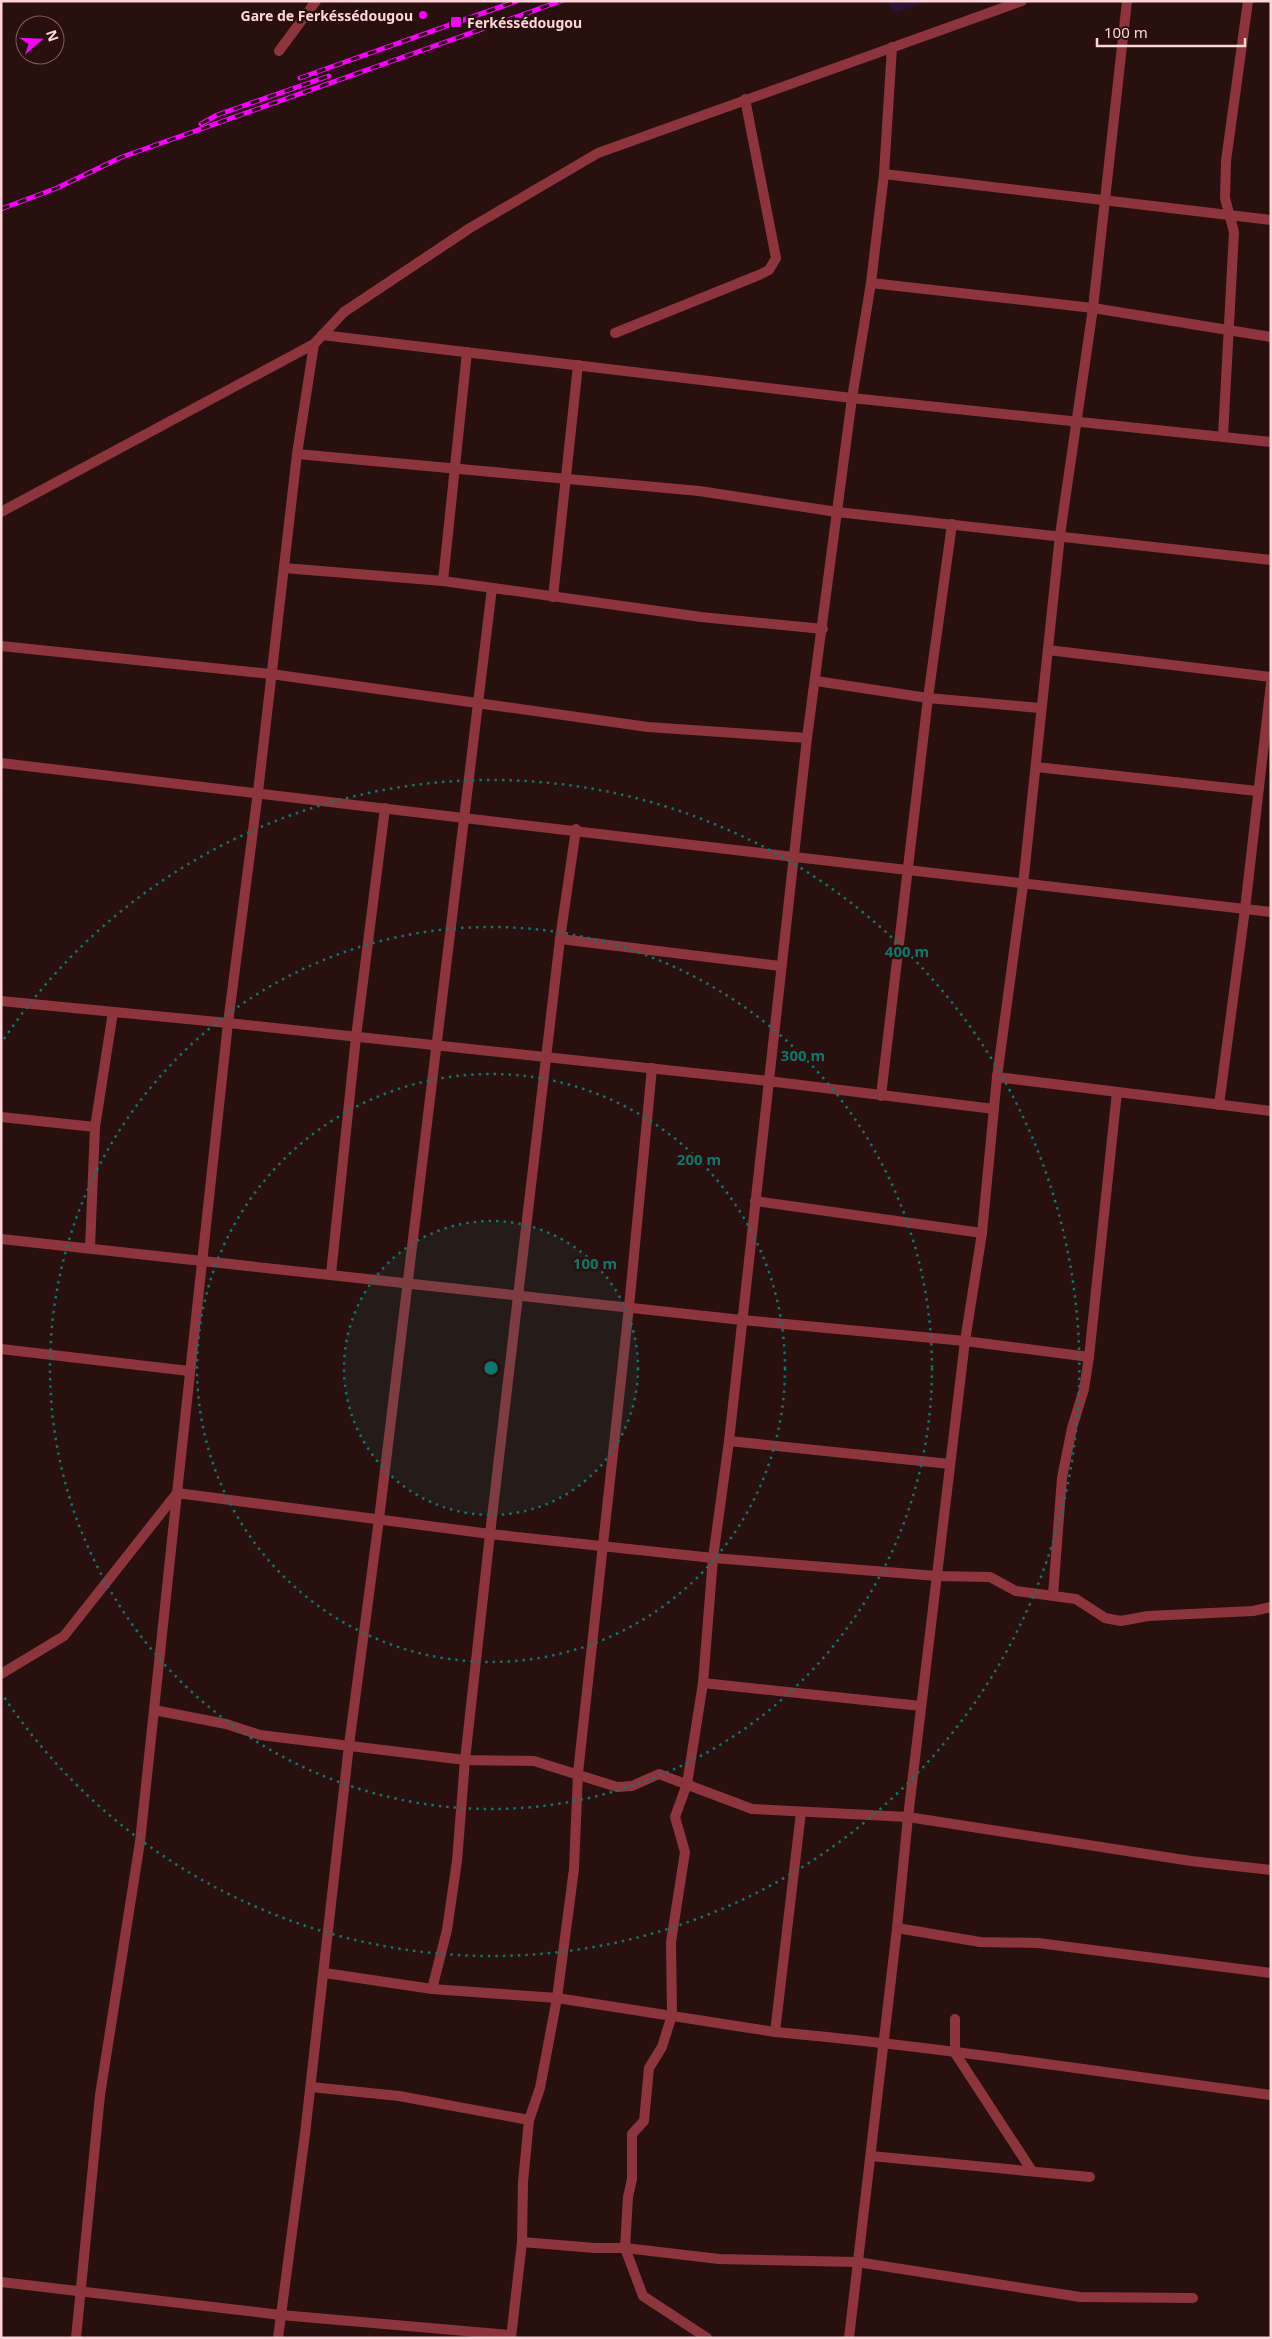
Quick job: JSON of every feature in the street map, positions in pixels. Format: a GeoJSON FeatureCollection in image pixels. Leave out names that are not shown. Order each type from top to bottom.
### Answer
{"type":"FeatureCollection","features":[{"type":"Feature","properties":{"kind":"street"},"geometry":{"type":"LineString","coordinates":[[279,51],[316,1]]}},
{"type":"Feature","properties":{"kind":"street"},"geometry":{"type":"LineString","coordinates":[[1,512],[314,344],[344,312],[470,228],[598,153],[1022,1]]}},
{"type":"Feature","properties":{"kind":"street"},"geometry":{"type":"LineString","coordinates":[[849,2338],[921,1706],[965,1341],[982,1233],[997,1077],[1023,885],[1036,767],[1040,708],[1060,535],[1093,308],[1127,1]]}},
{"type":"Feature","properties":{"kind":"street"},"geometry":{"type":"LineString","coordinates":[[1223,436],[1234,232],[1228,216],[1225,198],[1226,161],[1248,1]]}},
{"type":"Feature","properties":{"kind":"street"},"geometry":{"type":"LineString","coordinates":[[708,2338],[643,2296],[625,2248],[628,2197],[632,2179],[632,2134],[644,2121],[649,2068],[662,2046],[672,2015],[671,1942],[685,1852],[675,1817],[687,1784],[703,1683],[713,1558],[742,1320],[780,966],[837,512],[852,398],[871,283],[884,174],[892,47]]}},
{"type":"Feature","properties":{"kind":"street"},"geometry":{"type":"LineString","coordinates":[[615,333],[759,275],[769,270],[776,258],[745,99]]}},
{"type":"Feature","properties":{"kind":"street"},"geometry":{"type":"LineString","coordinates":[[884,174],[1271,220]]}},
{"type":"Feature","properties":{"kind":"street"},"geometry":{"type":"LineString","coordinates":[[871,283],[1093,308],[1271,337]]}},
{"type":"Feature","properties":{"kind":"street"},"geometry":{"type":"LineString","coordinates":[[322,335],[852,398],[1271,442]]}},
{"type":"Feature","properties":{"kind":"street"},"geometry":{"type":"LineString","coordinates":[[76,2338],[100,2095],[140,1842],[201,1259],[228,1023],[258,792],[297,454],[314,344]]}},
{"type":"Feature","properties":{"kind":"street"},"geometry":{"type":"LineString","coordinates":[[443,581],[467,352]]}},
{"type":"Feature","properties":{"kind":"street"},"geometry":{"type":"LineString","coordinates":[[553,597],[578,365]]}},
{"type":"Feature","properties":{"kind":"street"},"geometry":{"type":"LineString","coordinates":[[297,454],[699,491],[837,512],[1060,535],[1271,560]]}},
{"type":"Feature","properties":{"kind":"street"},"geometry":{"type":"LineString","coordinates":[[881,1096],[928,698],[952,524]]}},
{"type":"Feature","properties":{"kind":"street"},"geometry":{"type":"LineString","coordinates":[[284,568],[443,581],[701,617],[823,629]]}},
{"type":"Feature","properties":{"kind":"street"},"geometry":{"type":"LineString","coordinates":[[278,2338],[325,1973],[349,1745],[409,1282],[492,588]]}},
{"type":"Feature","properties":{"kind":"street"},"geometry":{"type":"LineString","coordinates":[[1,646],[271,674],[648,727],[808,738]]}},
{"type":"Feature","properties":{"kind":"street"},"geometry":{"type":"LineString","coordinates":[[1048,650],[1271,677]]}},
{"type":"Feature","properties":{"kind":"street"},"geometry":{"type":"LineString","coordinates":[[816,681],[928,698],[1040,708]]}},
{"type":"Feature","properties":{"kind":"street"},"geometry":{"type":"LineString","coordinates":[[1219,1104],[1245,909],[1257,791],[1268,737],[1271,683]]}},
{"type":"Feature","properties":{"kind":"street"},"geometry":{"type":"LineString","coordinates":[[1,763],[465,818],[576,829],[1023,885],[1271,912]]}},
{"type":"Feature","properties":{"kind":"street"},"geometry":{"type":"LineString","coordinates":[[1036,767],[1257,791]]}},
{"type":"Feature","properties":{"kind":"street"},"geometry":{"type":"LineString","coordinates":[[331,1274],[356,1037],[385,808]]}},
{"type":"Feature","properties":{"kind":"street"},"geometry":{"type":"LineString","coordinates":[[432,1989],[447,1930],[457,1862],[465,1760],[490,1534],[548,1057],[560,939],[576,829]]}},
{"type":"Feature","properties":{"kind":"street"},"geometry":{"type":"LineString","coordinates":[[560,939],[780,966]]}},
{"type":"Feature","properties":{"kind":"street"},"geometry":{"type":"LineString","coordinates":[[1,1002],[228,1023],[652,1068],[994,1109]]}},
{"type":"Feature","properties":{"kind":"street"},"geometry":{"type":"LineString","coordinates":[[90,1248],[95,1127],[113,1012]]}},
{"type":"Feature","properties":{"kind":"street"},"geometry":{"type":"LineString","coordinates":[[1,2282],[280,2316],[511,2336],[522,2242],[523,2182],[529,2120],[540,2088],[557,1998],[574,1870],[578,1774],[601,1545],[630,1307],[652,1068]]}},
{"type":"Feature","properties":{"kind":"street"},"geometry":{"type":"LineString","coordinates":[[997,1077],[1271,1111]]}},
{"type":"Feature","properties":{"kind":"street"},"geometry":{"type":"LineString","coordinates":[[1053,1594],[1062,1478],[1072,1428],[1084,1388],[1089,1357],[1117,1092]]}},
{"type":"Feature","properties":{"kind":"street"},"geometry":{"type":"LineString","coordinates":[[1,1116],[95,1127]]}},
{"type":"Feature","properties":{"kind":"street"},"geometry":{"type":"LineString","coordinates":[[755,1201],[982,1233]]}},
{"type":"Feature","properties":{"kind":"street"},"geometry":{"type":"LineString","coordinates":[[1,1238],[742,1320],[965,1341],[1089,1357]]}},
{"type":"Feature","properties":{"kind":"street"},"geometry":{"type":"LineString","coordinates":[[1,1348],[189,1371]]}},
{"type":"Feature","properties":{"kind":"street"},"geometry":{"type":"LineString","coordinates":[[728,1441],[950,1464]]}},
{"type":"Feature","properties":{"kind":"street"},"geometry":{"type":"LineString","coordinates":[[177,1492],[490,1534],[713,1558],[937,1576],[990,1577],[1016,1591],[1053,1594],[1076,1600],[1105,1618],[1121,1621],[1148,1616],[1253,1612],[1271,1607]]}},
{"type":"Feature","properties":{"kind":"street"},"geometry":{"type":"LineString","coordinates":[[1,1674],[64,1636],[177,1492]]}},
{"type":"Feature","properties":{"kind":"street"},"geometry":{"type":"LineString","coordinates":[[703,1683],[921,1706]]}},
{"type":"Feature","properties":{"kind":"street"},"geometry":{"type":"LineString","coordinates":[[154,1710],[226,1724],[260,1735],[465,1760],[534,1761],[616,1787],[632,1786],[659,1774],[752,1809],[908,1817],[1191,1861],[1271,1870]]}},
{"type":"Feature","properties":{"kind":"street"},"geometry":{"type":"LineString","coordinates":[[775,2032],[801,1812]]}},
{"type":"Feature","properties":{"kind":"street"},"geometry":{"type":"LineString","coordinates":[[897,1928],[980,1942],[1038,1943],[1271,1973]]}},
{"type":"Feature","properties":{"kind":"street"},"geometry":{"type":"LineString","coordinates":[[325,1973],[432,1989],[557,1998],[775,2032],[883,2041],[956,2053],[1271,2095]]}},
{"type":"Feature","properties":{"kind":"street"},"geometry":{"type":"LineString","coordinates":[[955,2019],[956,2053],[1032,2171]]}},
{"type":"Feature","properties":{"kind":"street"},"geometry":{"type":"LineString","coordinates":[[311,2087],[399,2096],[529,2120]]}},
{"type":"Feature","properties":{"kind":"street"},"geometry":{"type":"LineString","coordinates":[[870,2156],[1090,2176]]}},
{"type":"Feature","properties":{"kind":"street"},"geometry":{"type":"LineString","coordinates":[[522,2242],[595,2248],[625,2248],[720,2258],[857,2262],[1080,2297],[1193,2298]]}},
{"type":"Feature","properties":{"kind":"shaded area"},"geometry":{"type":"Polygon","coordinates":[[[886,1],[928,1],[895,13],[886,1]]]}},
{"type":"Feature","properties":{"kind":"railway"},"geometry":{"type":"LineString","coordinates":[[300,78],[517,1]]}},
{"type":"Feature","properties":{"kind":"railway"},"geometry":{"type":"LineString","coordinates":[[1,209],[57,188],[122,157],[561,1]]}},
{"type":"Feature","properties":{"kind":"railway"},"geometry":{"type":"LineString","coordinates":[[201,124],[217,115],[329,76]]}},
{"type":"Feature","properties":{"kind":"place","name":"Gare de Ferkéssédougou"},"geometry":{"type":"Point","coordinates":[423,15]}},
{"type":"Feature","properties":{"kind":"place","name":"Ferkéssédougou"},"geometry":{"type":"Point","coordinates":[456,22]}}]}
